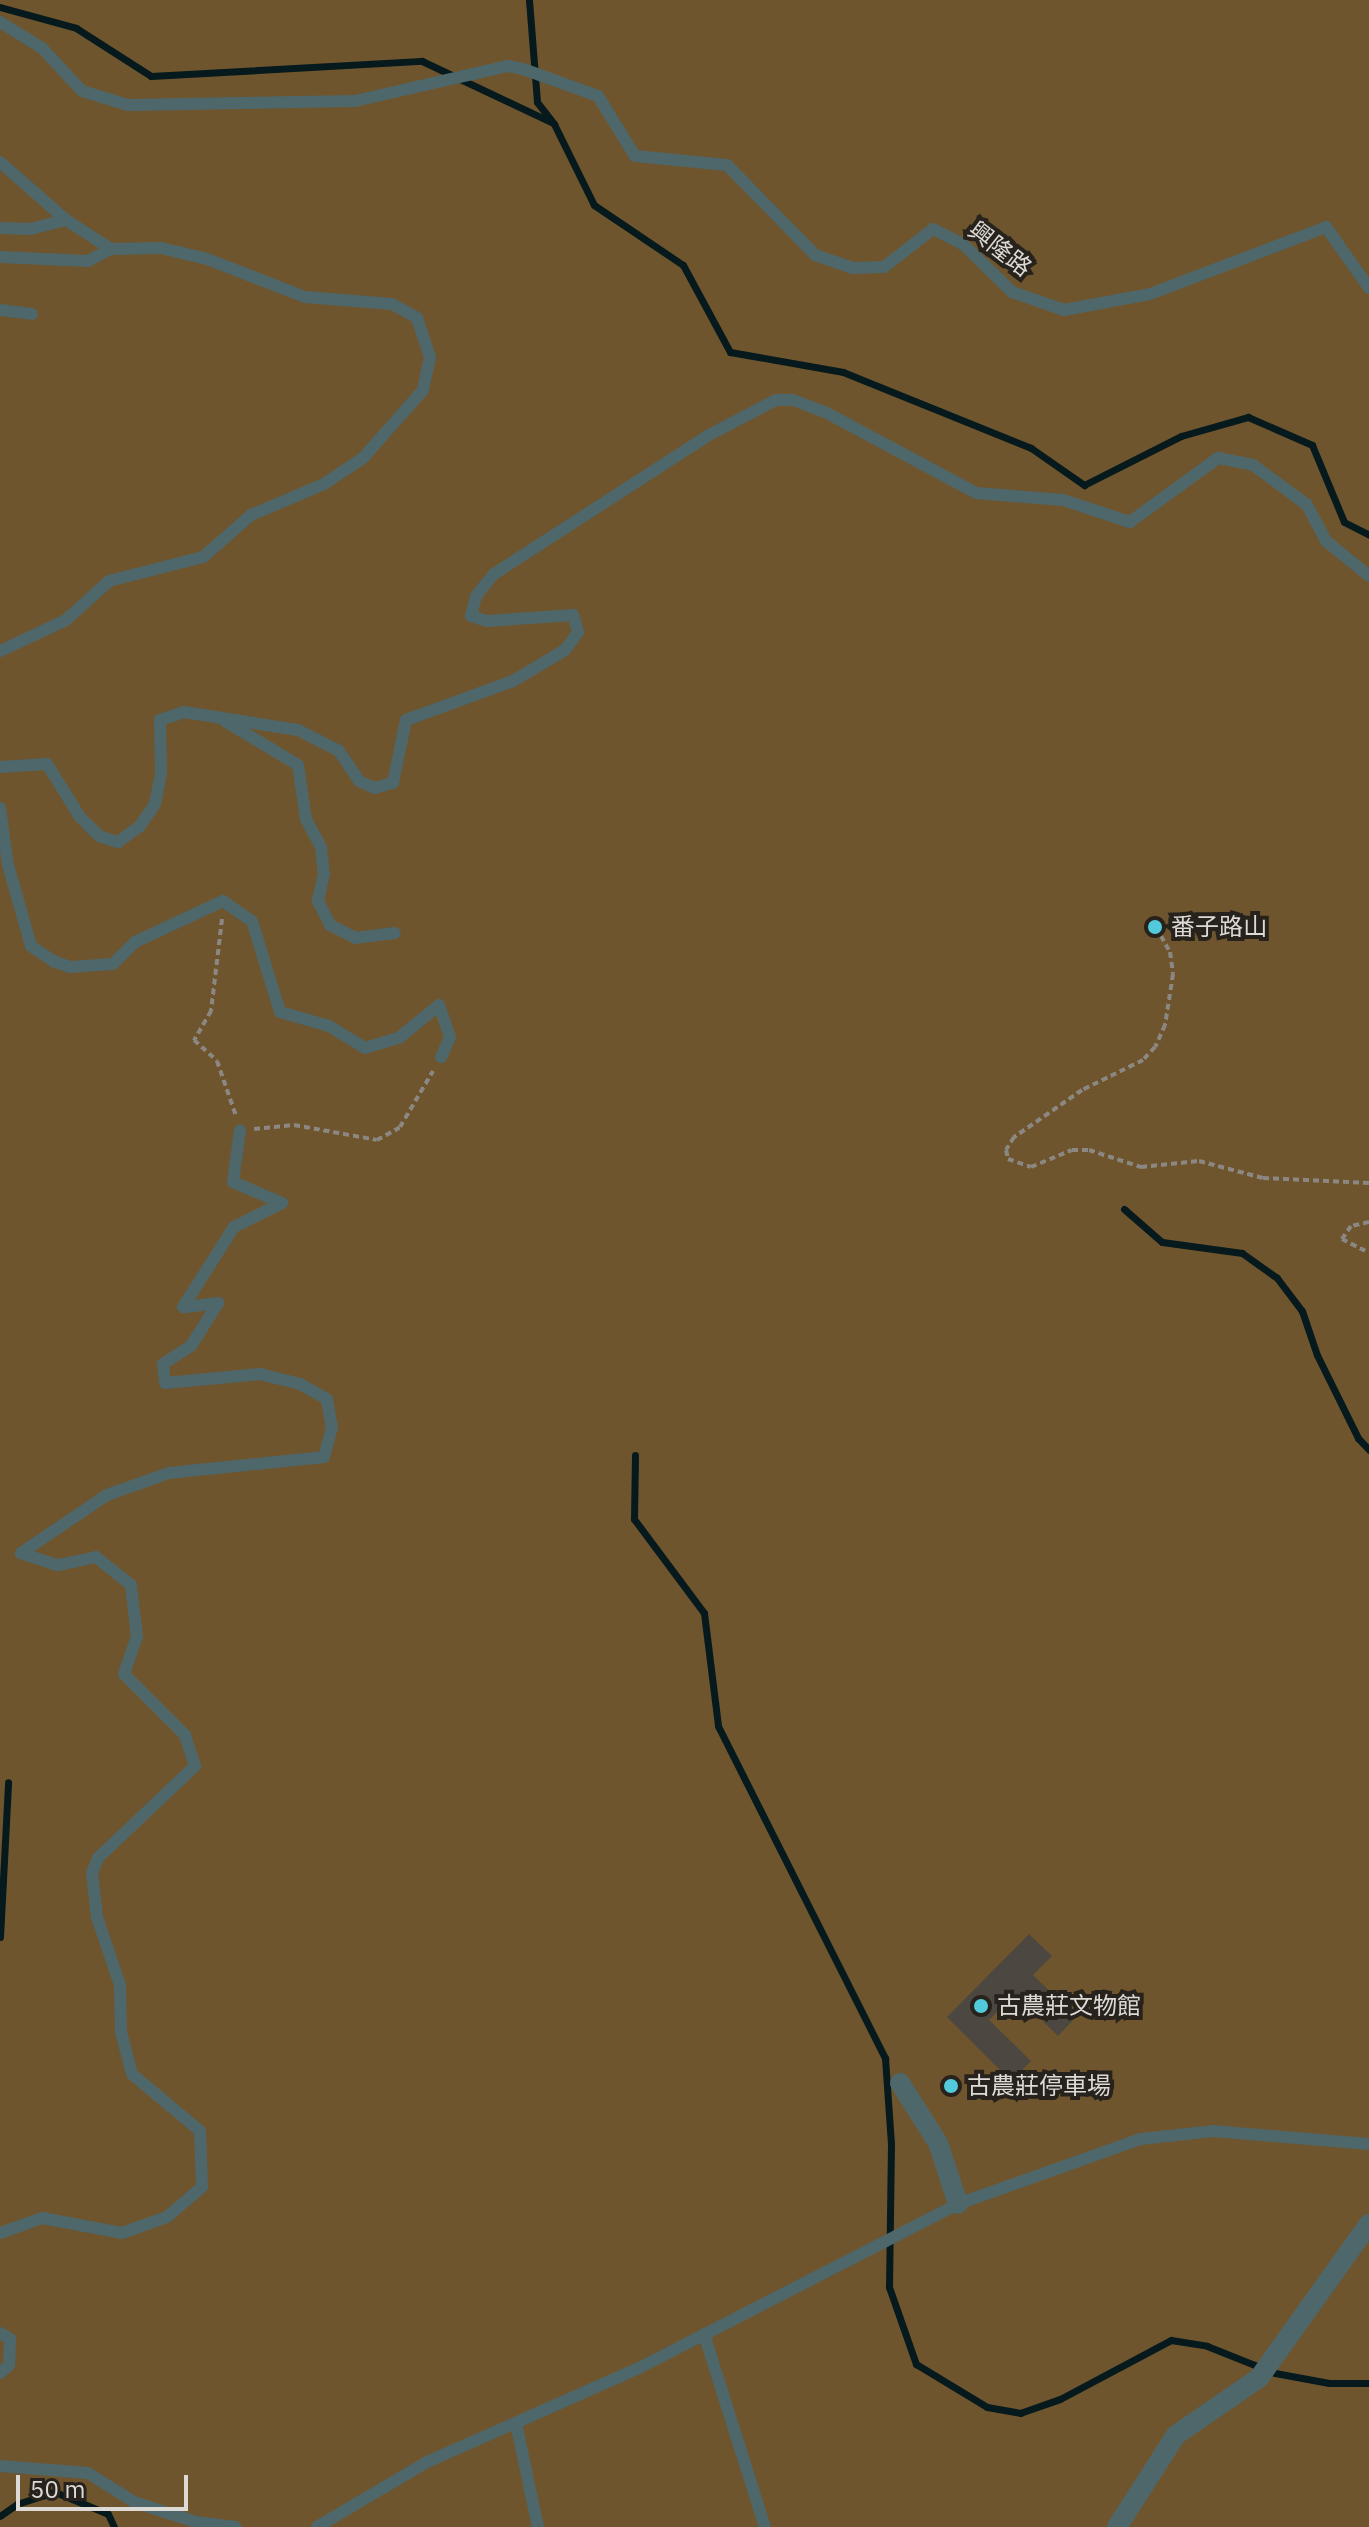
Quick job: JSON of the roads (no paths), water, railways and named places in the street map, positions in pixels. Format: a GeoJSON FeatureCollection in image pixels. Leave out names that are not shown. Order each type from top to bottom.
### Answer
{"type":"FeatureCollection","features":[{"type":"Feature","properties":{"kind":"street"},"geometry":{"type":"LineString","coordinates":[[900,2083],[938,2143],[958,2204]]}},
{"type":"Feature","properties":{"kind":"street"},"geometry":{"type":"LineString","coordinates":[[1117,2527],[1176,2435],[1259,2378],[1369,2224]]}},
{"type":"Feature","properties":{"kind":"lane","name":"興隆路"},"geometry":{"type":"LineString","coordinates":[[0,22],[42,48],[82,91],[128,105],[355,101],[508,66],[551,77],[598,96],[635,156],[727,165],[815,255],[853,268],[884,267],[933,229],[963,244],[1012,292],[1064,310],[1150,294],[1326,227],[1369,288]]}},
{"type":"Feature","properties":{"kind":"lane"},"geometry":{"type":"LineString","coordinates":[[0,162],[66,220],[111,249]]}},
{"type":"Feature","properties":{"kind":"lane"},"geometry":{"type":"LineString","coordinates":[[0,228],[30,229],[66,220]]}},
{"type":"Feature","properties":{"kind":"lane"},"geometry":{"type":"LineString","coordinates":[[0,257],[88,261],[111,249],[161,248],[207,259],[305,297],[392,304],[417,318],[430,357],[423,390],[363,458],[324,484],[251,515],[203,557],[109,581],[66,620],[0,651]]}},
{"type":"Feature","properties":{"kind":"lane"},"geometry":{"type":"LineString","coordinates":[[0,310],[32,314]]}},
{"type":"Feature","properties":{"kind":"lane"},"geometry":{"type":"LineString","coordinates":[[0,767],[47,764],[80,817],[99,836],[118,842],[139,827],[155,804],[161,774],[160,720],[184,712],[311,735],[339,751],[359,781],[375,788],[393,783],[406,720],[513,681],[565,650],[578,632],[573,615],[487,621],[471,616],[476,596],[494,574],[655,475],[709,435],[776,400],[793,400],[825,412],[976,493],[1063,500],[1130,522],[1218,458],[1253,465],[1307,505],[1326,541],[1369,576]]}},
{"type":"Feature","properties":{"kind":"lane"},"geometry":{"type":"LineString","coordinates":[[223,720],[298,765],[306,819],[321,847],[324,874],[318,901],[330,925],[355,938],[395,933]]}},
{"type":"Feature","properties":{"kind":"lane"},"geometry":{"type":"LineString","coordinates":[[0,808],[8,865],[31,946],[55,962],[70,967],[113,964],[135,942],[223,901],[252,921],[280,1012],[329,1026],[365,1048],[400,1037],[439,1005],[450,1037],[441,1057]]}},
{"type":"Feature","properties":{"kind":"lane"},"geometry":{"type":"LineString","coordinates":[[0,2233],[42,2218],[122,2233],[167,2217],[202,2187],[200,2131],[132,2074],[121,2032],[120,1985],[97,1917],[92,1873],[98,1858],[195,1766],[185,1735],[124,1674],[137,1637],[131,1585],[96,1557],[57,1565],[21,1553],[107,1495],[169,1473],[324,1457],[332,1428],[327,1399],[300,1384],[260,1374],[165,1383],[163,1364],[191,1346],[218,1303],[183,1307],[234,1227],[282,1203],[233,1182],[240,1130]]}},
{"type":"Feature","properties":{"kind":"lane"},"geometry":{"type":"LineString","coordinates":[[317,2527],[427,2462],[704,2334],[958,2204],[1141,2139],[1213,2131],[1369,2144]]}},
{"type":"Feature","properties":{"kind":"lane"},"geometry":{"type":"LineString","coordinates":[[0,2333],[10,2339],[9,2365],[0,2373]]}},
{"type":"Feature","properties":{"kind":"lane"},"geometry":{"type":"LineString","coordinates":[[704,2334],[765,2527]]}},
{"type":"Feature","properties":{"kind":"lane"},"geometry":{"type":"LineString","coordinates":[[516,2423],[538,2527]]}},
{"type":"Feature","properties":{"kind":"lane"},"geometry":{"type":"LineString","coordinates":[[0,2466],[88,2473],[134,2502],[196,2522],[236,2527]]}},
{"type":"Feature","properties":{"kind":"waterway"},"geometry":{"type":"LineString","coordinates":[[529,0],[537,102],[554,124],[594,205],[683,265],[730,352],[843,372],[1031,448],[1084,485],[1181,436],[1248,417],[1312,445],[1344,522],[1369,535]]}},
{"type":"Feature","properties":{"kind":"waterway"},"geometry":{"type":"LineString","coordinates":[[0,7],[76,28],[151,76],[422,61],[551,122]]}},
{"type":"Feature","properties":{"kind":"waterway"},"geometry":{"type":"LineString","coordinates":[[1124,1209],[1162,1242],[1242,1253],[1277,1278],[1302,1311],[1317,1355],[1358,1438],[1369,1450]]}},
{"type":"Feature","properties":{"kind":"waterway"},"geometry":{"type":"LineString","coordinates":[[635,1455],[634,1519],[704,1613],[718,1726],[885,2058],[891,2144],[889,2287],[916,2364],[987,2407],[1020,2413],[1060,2399],[1171,2340],[1207,2346],[1275,2373],[1329,2383],[1369,2383]]}},
{"type":"Feature","properties":{"kind":"waterway"},"geometry":{"type":"LineString","coordinates":[[0,1937],[8,1782]]}},
{"type":"Feature","properties":{"kind":"waterway"},"geometry":{"type":"LineString","coordinates":[[0,2516],[17,2504],[55,2492],[108,2514],[114,2527]]}},
{"type":"Feature","properties":{"kind":"place","name":"番子路山"},"geometry":{"type":"Point","coordinates":[1155,927]}},
{"type":"Feature","properties":{"kind":"place","name":"古農莊文物館"},"geometry":{"type":"Point","coordinates":[981,2006]}},
{"type":"Feature","properties":{"kind":"place","name":"古農莊停車場"},"geometry":{"type":"Point","coordinates":[951,2086]}}]}
